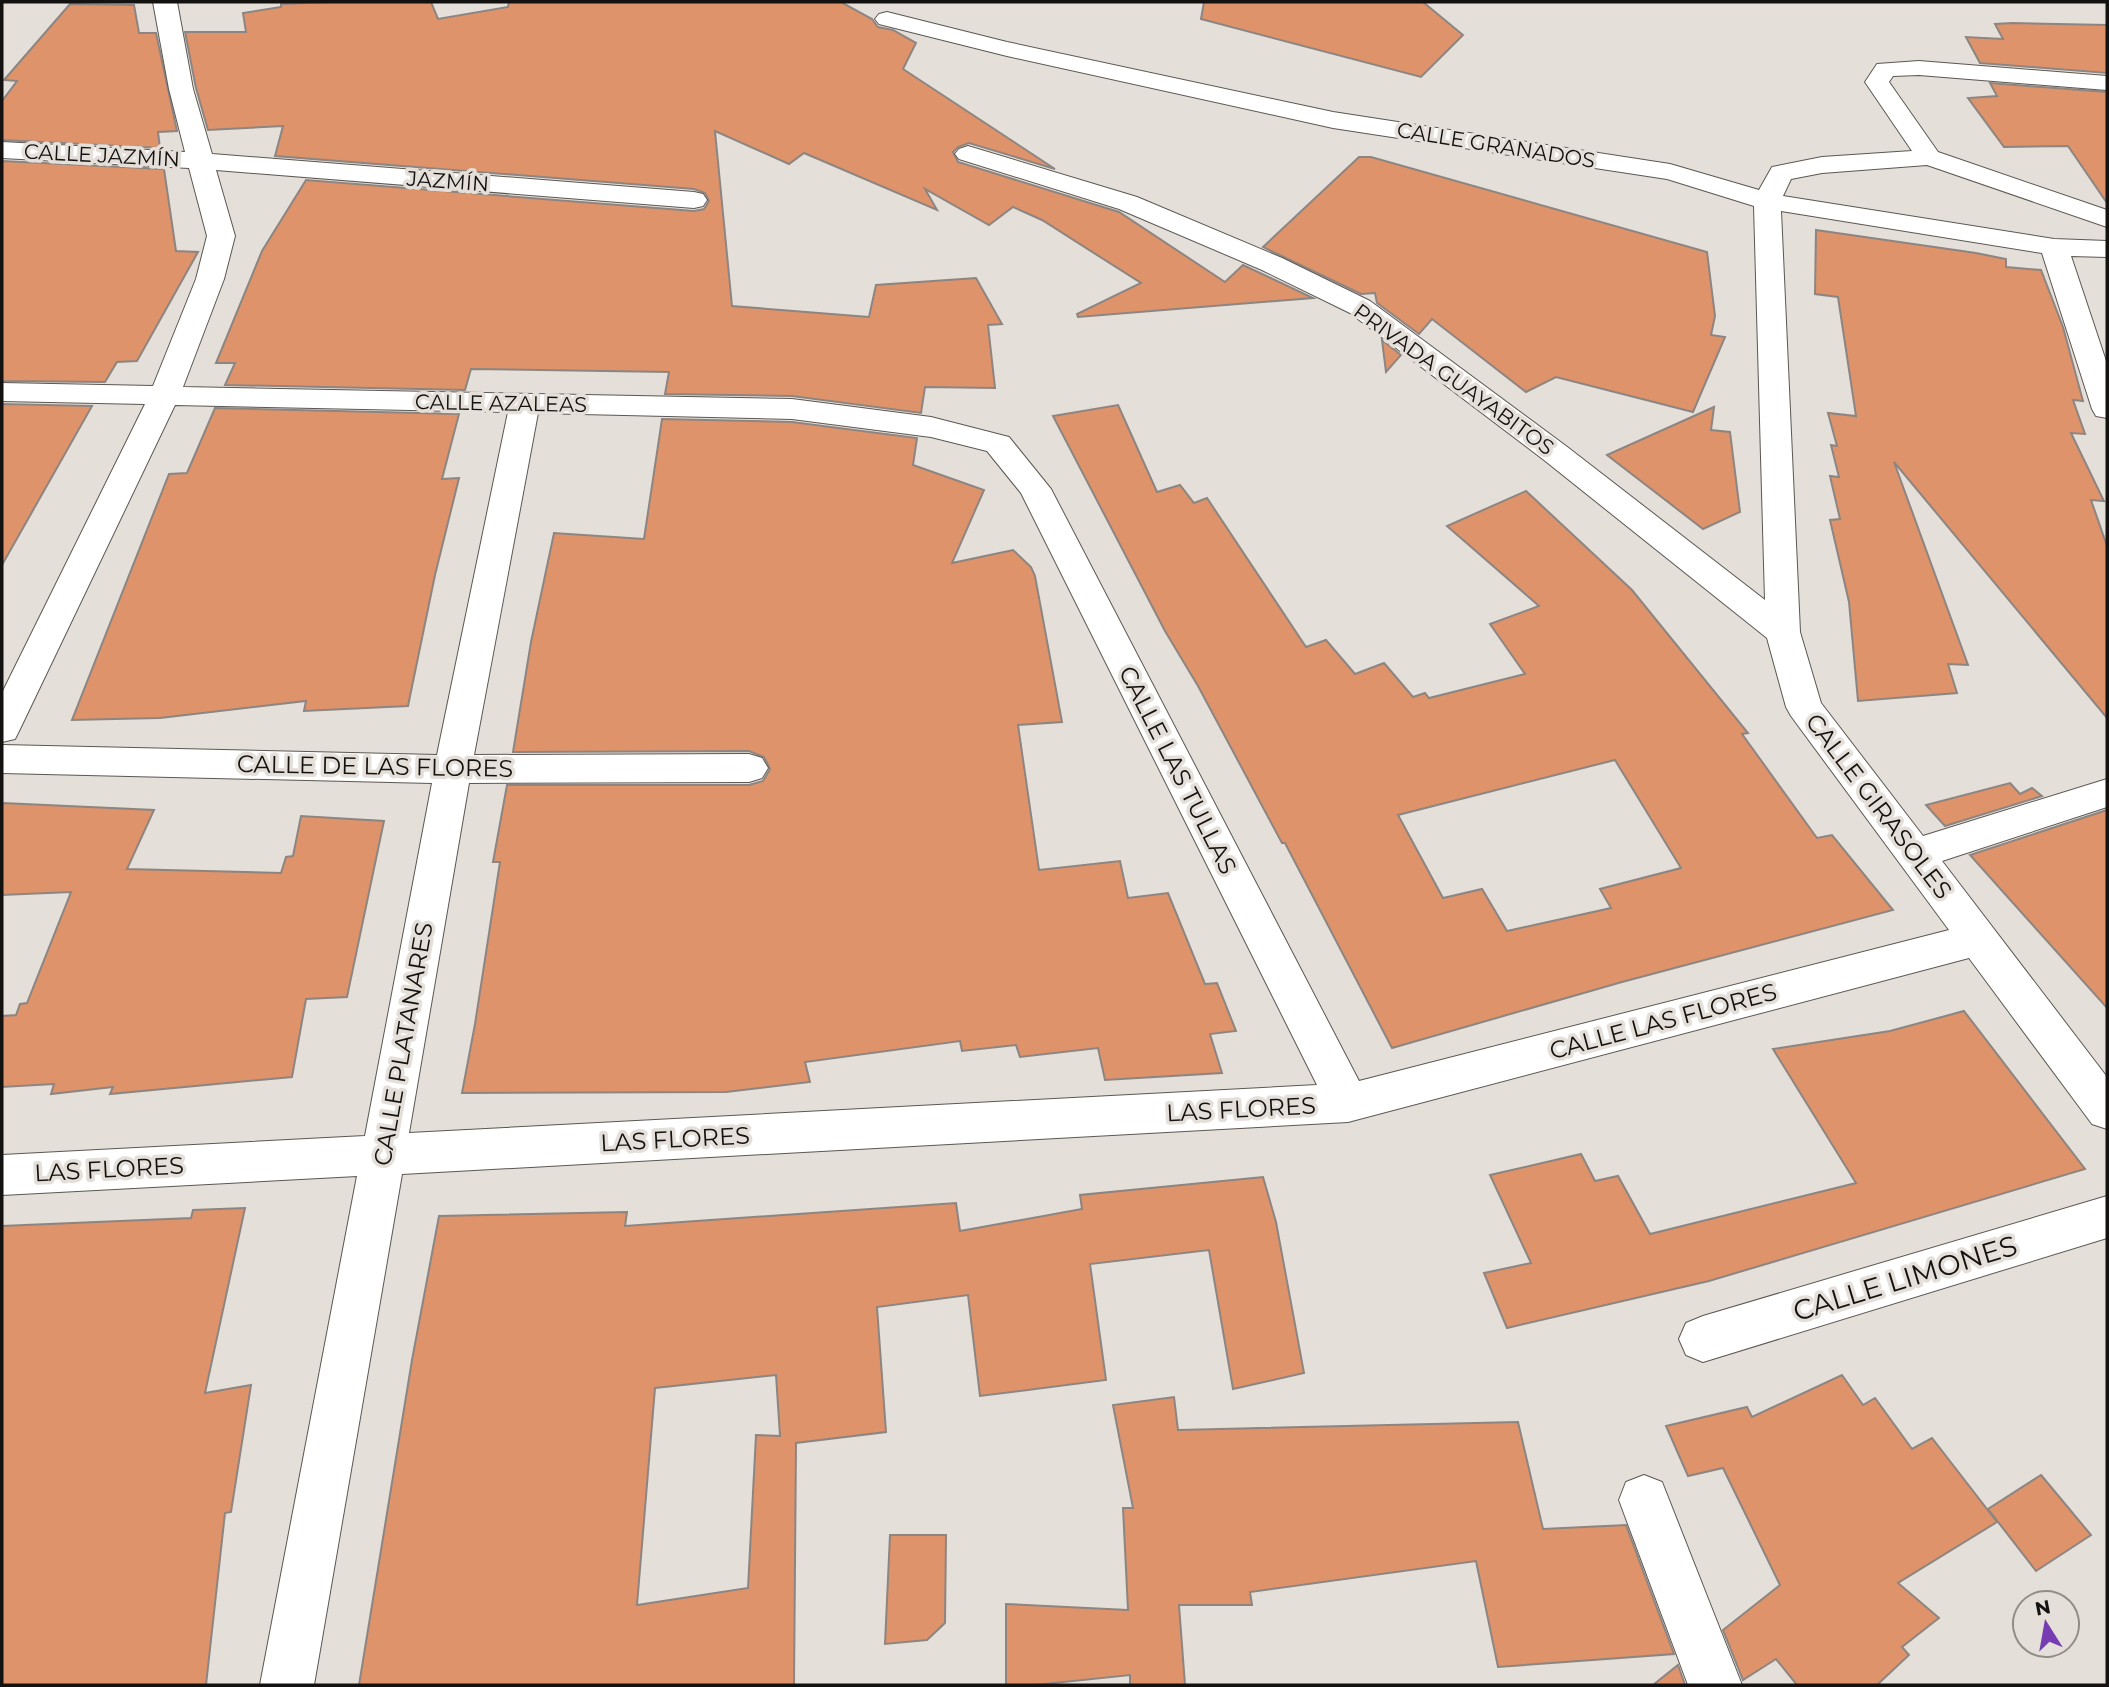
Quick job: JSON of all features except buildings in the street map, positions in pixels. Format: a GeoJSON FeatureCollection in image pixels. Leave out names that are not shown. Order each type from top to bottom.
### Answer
{"type":"FeatureCollection","features":[{"type":"Feature","properties":{"kind":"street"},"geometry":{"type":"LineString","coordinates":[[2,729],[164,397],[210,279],[221,236],[203,161],[181,89],[165,2]]}},
{"type":"Feature","properties":{"kind":"street","name":"CALLE GRANADOS"},"geometry":{"type":"LineString","coordinates":[[887,19],[1007,49],[1333,120],[1670,172],[1767,201],[2054,247],[2107,249]]}},
{"type":"Feature","properties":{"kind":"street"},"geometry":{"type":"LineString","coordinates":[[1929,157],[1877,82],[1886,69],[1919,68],[2107,83]]}},
{"type":"Feature","properties":{"kind":"street","name":"CALLE JAZMÍN"},"geometry":{"type":"LineString","coordinates":[[2,149],[203,161]]}},
{"type":"Feature","properties":{"kind":"street","name":"PRIVADA GUAYABITOS"},"geometry":{"type":"LineString","coordinates":[[968,154],[1128,203],[1272,264],[1360,307],[1555,453],[1783,632]]}},
{"type":"Feature","properties":{"kind":"street"},"geometry":{"type":"LineString","coordinates":[[1767,201],[1781,173],[1822,165],[1929,157],[2107,219]]}},
{"type":"Feature","properties":{"kind":"street","name":"JAZMÍN"},"geometry":{"type":"LineString","coordinates":[[203,161],[694,200]]}},
{"type":"Feature","properties":{"kind":"street","name":"CALLE GIRASOLES"},"geometry":{"type":"LineString","coordinates":[[1767,201],[1783,632],[1804,706],[2107,1110]]}},
{"type":"Feature","properties":{"kind":"street"},"geometry":{"type":"LineString","coordinates":[[2054,247],[2105,398]]}},
{"type":"Feature","properties":{"kind":"street","name":"CALLE AZALEAS"},"geometry":{"type":"LineString","coordinates":[[2,392],[792,409],[931,427],[998,444]]}},
{"type":"Feature","properties":{"kind":"street","name":"CALLE PLATANARES"},"geometry":{"type":"LineString","coordinates":[[287,1685],[453,769],[525,404]]}},
{"type":"Feature","properties":{"kind":"street","name":"CALLE LAS TULLAS"},"geometry":{"type":"LineString","coordinates":[[998,444],[1035,489],[1348,1104]]}},
{"type":"Feature","properties":{"kind":"street","name":"CALLE DE LAS FLORES"},"geometry":{"type":"LineString","coordinates":[[2,759],[453,769],[749,768]]}},
{"type":"Feature","properties":{"kind":"street"},"geometry":{"type":"LineString","coordinates":[[1915,854],[2107,793]]}},
{"type":"Feature","properties":{"kind":"street","name":"CALLE LAS FLORES"},"geometry":{"type":"LineString","coordinates":[[1348,1104],[1978,939]]}},
{"type":"Feature","properties":{"kind":"street","name":"LAS FLORES"},"geometry":{"type":"LineString","coordinates":[[2,1174],[1348,1104]]}},
{"type":"Feature","properties":{"kind":"street","name":"CALLE LIMONES"},"geometry":{"type":"LineString","coordinates":[[1703,1339],[2107,1217]]}},
{"type":"Feature","properties":{"kind":"street"},"geometry":{"type":"LineString","coordinates":[[1644,1500],[1715,1685]]}}]}
